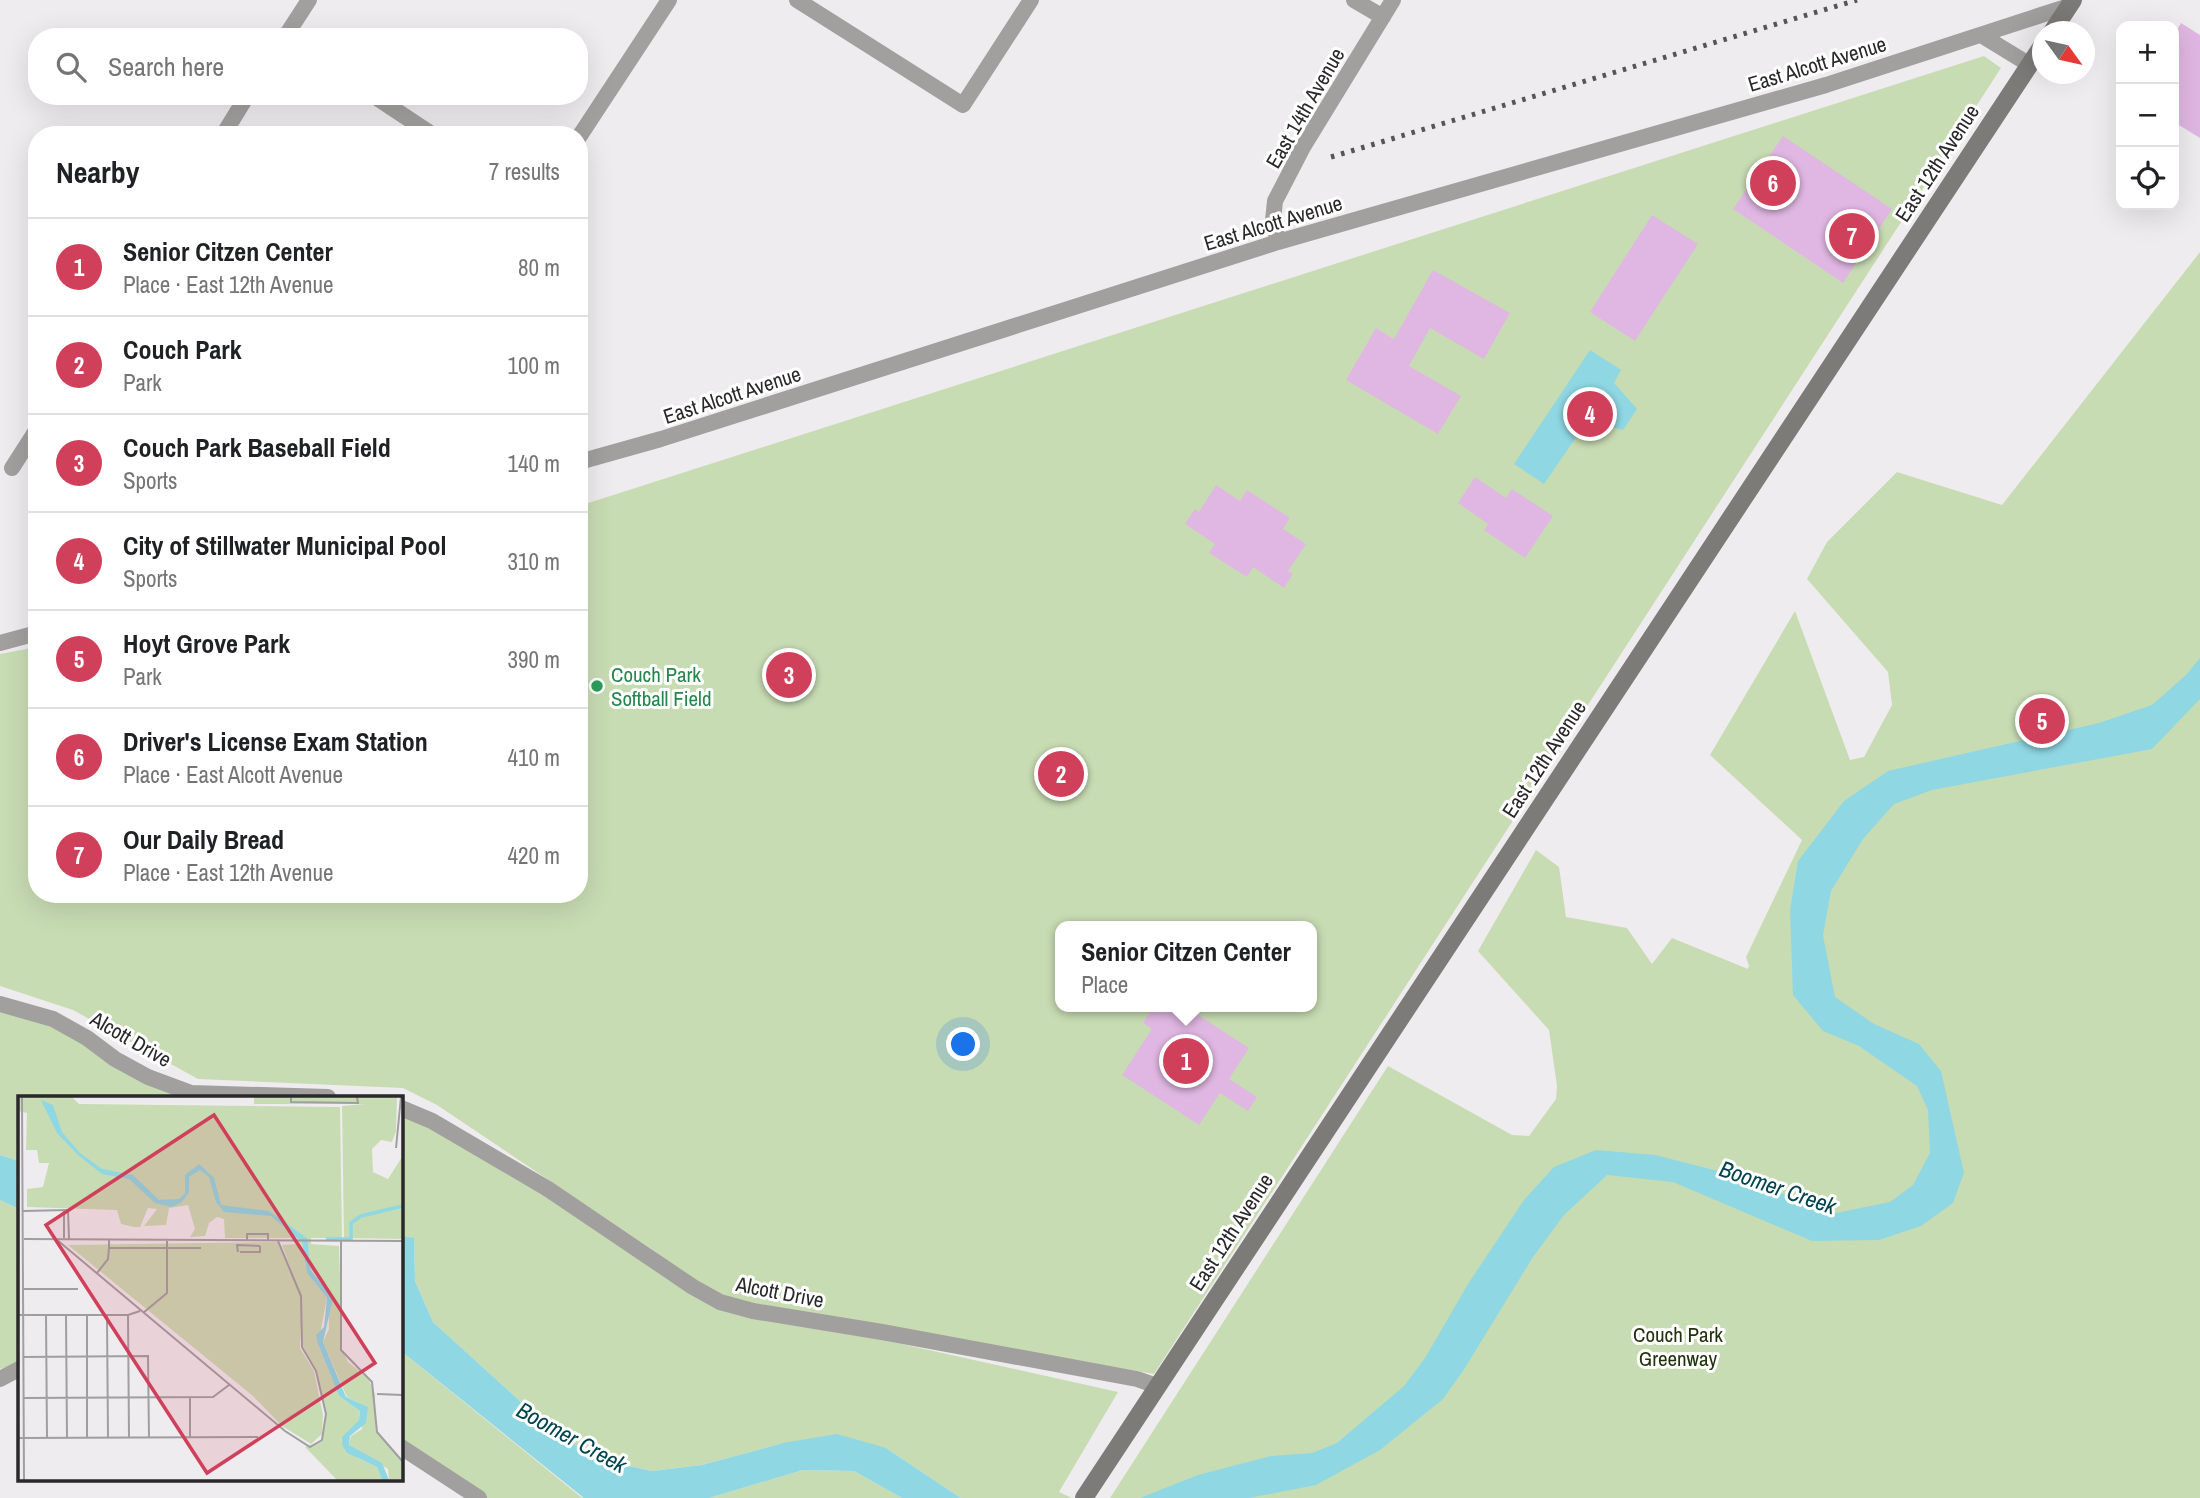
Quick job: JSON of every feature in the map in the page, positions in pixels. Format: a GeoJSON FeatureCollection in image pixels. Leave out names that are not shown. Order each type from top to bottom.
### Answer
{"type":"FeatureCollection","features":[{"type":"Feature","properties":{"kind":"street"},"geometry":{"type":"LineString","coordinates":[[291,28],[309,0]]}},
{"type":"Feature","properties":{"kind":"street"},"geometry":{"type":"LineString","coordinates":[[586,126],[669,0]]}},
{"type":"Feature","properties":{"kind":"street"},"geometry":{"type":"LineString","coordinates":[[797,0],[963,105],[1031,0]]}},
{"type":"Feature","properties":{"kind":"street"},"geometry":{"type":"LineString","coordinates":[[1353,0],[1383,17]]}},
{"type":"Feature","properties":{"kind":"street","name":"East 14th Avenue"},"geometry":{"type":"LineString","coordinates":[[1278,242],[1273,220],[1275,201],[1303,147],[1393,0]]}},
{"type":"Feature","properties":{"kind":"street"},"geometry":{"type":"LineString","coordinates":[[2059,21],[2071,3]]}},
{"type":"Feature","properties":{"kind":"street","name":"East Alcott Avenue"},"geometry":{"type":"LineString","coordinates":[[588,459],[661,439],[1278,242],[1826,85],[2071,3]]}},
{"type":"Feature","properties":{"kind":"street"},"geometry":{"type":"LineString","coordinates":[[1981,35],[2030,65]]}},
{"type":"Feature","properties":{"kind":"street","name":"East 12th Avenue"},"geometry":{"type":"LineString","coordinates":[[1084,1498],[2032,62]]}},
{"type":"Feature","properties":{"kind":"street"},"geometry":{"type":"LineString","coordinates":[[229,126],[241,105]]}},
{"type":"Feature","properties":{"kind":"street"},"geometry":{"type":"LineString","coordinates":[[388,105],[419,126]]}},
{"type":"Feature","properties":{"kind":"street"},"geometry":{"type":"LineString","coordinates":[[12,468],[28,443]]}},
{"type":"Feature","properties":{"kind":"street"},"geometry":{"type":"LineString","coordinates":[[0,643],[28,635]]}},
{"type":"Feature","properties":{"kind":"street","name":"Alcott Drive"},"geometry":{"type":"LineString","coordinates":[[0,1004],[54,1019],[137,1071],[191,1093],[294,1096]]}},
{"type":"Feature","properties":{"kind":"street","name":"Alcott Drive"},"geometry":{"type":"LineString","coordinates":[[402,1108],[432,1121],[548,1189],[693,1287],[720,1302],[753,1311],[1137,1379],[1157,1386]]}},
{"type":"Feature","properties":{"kind":"street"},"geometry":{"type":"LineString","coordinates":[[0,1380],[18,1370]]}},
{"type":"Feature","properties":{"kind":"street"},"geometry":{"type":"LineString","coordinates":[[402,1448],[479,1498]]}},
{"type":"Feature","properties":{"kind":"green space"},"geometry":{"type":"Polygon","coordinates":[[[1984,56],[2001,68],[1154,1374],[735,1300],[753,1311],[1118,1392],[1059,1492],[1072,1498],[961,1498],[886,1448],[783,1443],[702,1465],[652,1471],[601,1460],[553,1431],[433,1322],[415,1281],[414,1239],[402,1236],[402,1115],[432,1121],[659,1254],[437,1105],[403,1088],[198,1079],[73,1010],[0,986],[0,654],[28,649],[28,903],[588,903],[588,503],[1984,56]]]}},
{"type":"Feature","properties":{"kind":"green space","name":"Couch Park Greenway"},"geometry":{"type":"Polygon","coordinates":[[[2200,252],[2200,1498],[1110,1498],[1388,1066],[1512,1135],[1529,1136],[1556,1099],[1557,1086],[1549,1030],[1478,951],[1536,850],[1559,867],[1566,917],[1627,928],[1652,964],[1672,938],[1748,969],[1746,957],[1802,840],[1710,755],[1795,611],[1850,760],[1864,757],[1892,705],[1888,672],[1807,579],[1827,542],[1897,472],[2002,505],[2200,252]]]}},
{"type":"Feature","properties":{"kind":"green space"},"geometry":{"type":"Polygon","coordinates":[[[0,1008],[53,1019],[191,1093],[284,1096],[18,1096],[18,1161],[0,1155],[0,1008]]]}},
{"type":"Feature","properties":{"kind":"green space"},"geometry":{"type":"Polygon","coordinates":[[[0,1200],[18,1209],[18,1363],[0,1369],[0,1200]]]}},
{"type":"Feature","properties":{"kind":"green space"},"geometry":{"type":"Polygon","coordinates":[[[402,1352],[584,1498],[477,1498],[402,1452],[402,1352]]]}},
{"type":"Feature","properties":{"kind":"green space"},"geometry":{"type":"Polygon","coordinates":[[[803,1470],[854,1471],[902,1498],[709,1498],[803,1470]]]}},
{"type":"Feature","properties":{"kind":"water"},"geometry":{"type":"Polygon","coordinates":[[[1590,350],[1621,370],[1614,383],[1637,409],[1623,430],[1588,420],[1544,484],[1514,464],[1590,350]]]}},
{"type":"Feature","properties":{"kind":"water"},"geometry":{"type":"Polygon","coordinates":[[[2200,658],[2200,699],[2152,749],[1932,790],[1894,804],[1863,839],[1831,891],[1823,935],[1835,997],[1874,1024],[1919,1044],[1941,1071],[1964,1173],[1953,1203],[1921,1226],[1879,1240],[1812,1241],[1673,1182],[1607,1175],[1564,1215],[1533,1257],[1443,1399],[1380,1450],[1316,1485],[1249,1498],[1140,1498],[1198,1475],[1271,1456],[1312,1453],[1337,1443],[1404,1386],[1425,1358],[1468,1284],[1524,1200],[1554,1167],[1596,1150],[1655,1155],[1718,1171],[1836,1213],[1890,1202],[1913,1185],[1930,1153],[1928,1110],[1917,1086],[1859,1046],[1823,1031],[1793,995],[1790,910],[1798,861],[1844,801],[1888,771],[2099,723],[2152,705],[2186,675],[2200,658]]]}},
{"type":"Feature","properties":{"kind":"water"},"geometry":{"type":"Polygon","coordinates":[[[0,1155],[18,1161],[18,1209],[0,1200],[0,1155]]]}},
{"type":"Feature","properties":{"kind":"water"},"geometry":{"type":"Polygon","coordinates":[[[402,1236],[414,1238],[415,1281],[433,1322],[553,1431],[601,1460],[652,1471],[702,1465],[783,1443],[837,1434],[886,1448],[961,1498],[902,1498],[854,1471],[803,1470],[709,1498],[584,1498],[402,1352],[402,1236]]]}},
{"type":"Feature","properties":{"kind":"building"},"geometry":{"type":"Polygon","coordinates":[[[2181,23],[2200,35],[2200,138],[2179,125],[2181,23]]]}},
{"type":"Feature","properties":{"kind":"building"},"geometry":{"type":"Polygon","coordinates":[[[1783,136],[1892,209],[1843,283],[1733,209],[1783,136]]]}},
{"type":"Feature","properties":{"kind":"building"},"geometry":{"type":"Polygon","coordinates":[[[1652,215],[1698,244],[1635,341],[1590,312],[1652,215]]]}},
{"type":"Feature","properties":{"kind":"building"},"geometry":{"type":"Polygon","coordinates":[[[1433,270],[1510,313],[1484,359],[1430,328],[1409,366],[1461,396],[1438,434],[1346,380],[1376,328],[1394,339],[1433,270]]]}},
{"type":"Feature","properties":{"kind":"building"},"geometry":{"type":"Polygon","coordinates":[[[1475,477],[1506,498],[1512,489],[1553,516],[1525,558],[1484,530],[1488,524],[1458,503],[1475,477]]]}},
{"type":"Feature","properties":{"kind":"building"},"geometry":{"type":"Polygon","coordinates":[[[1216,485],[1240,501],[1247,490],[1290,518],[1283,529],[1306,544],[1288,571],[1293,574],[1284,588],[1253,567],[1247,577],[1209,553],[1215,544],[1185,524],[1195,509],[1199,512],[1216,485]]]}},
{"type":"Feature","properties":{"kind":"building"},"geometry":{"type":"Polygon","coordinates":[[[1150,1012],[1194,1012],[1249,1048],[1229,1079],[1257,1097],[1248,1111],[1220,1093],[1199,1125],[1122,1075],[1152,1029],[1143,1023],[1150,1012]]]}},
{"type":"Feature","properties":{"kind":"railway"},"geometry":{"type":"LineString","coordinates":[[1331,157],[1857,0]]}},
{"type":"Feature","properties":{"kind":"place","name":"Driver's License Exam Station"},"geometry":{"type":"Point","coordinates":[1773,183]}},
{"type":"Feature","properties":{"kind":"place","name":"Our Daily Bread"},"geometry":{"type":"Point","coordinates":[1852,236]}},
{"type":"Feature","properties":{"kind":"place","name":"City of Stillwater Municipal Pool"},"geometry":{"type":"Point","coordinates":[1590,414]}},
{"type":"Feature","properties":{"kind":"place","name":"Couch Park Baseball Field"},"geometry":{"type":"Point","coordinates":[789,675]}},
{"type":"Feature","properties":{"kind":"place","name":"Couch Park Softball Field"},"geometry":{"type":"Point","coordinates":[597,686]}},
{"type":"Feature","properties":{"kind":"place","name":"Hoyt Grove Park"},"geometry":{"type":"Point","coordinates":[2042,721]}},
{"type":"Feature","properties":{"kind":"place","name":"Couch Park"},"geometry":{"type":"Point","coordinates":[1061,774]}},
{"type":"Feature","properties":{"kind":"place","name":"Senior Citzen Center"},"geometry":{"type":"Point","coordinates":[1186,1061]}},
{"type":"Feature","properties":{"kind":"water label","name":"Boomer Creek"},"geometry":{"type":"Point","coordinates":[1778,1187]}},
{"type":"Feature","properties":{"kind":"water label","name":"Boomer Creek"},"geometry":{"type":"Point","coordinates":[572,1437]}}]}
